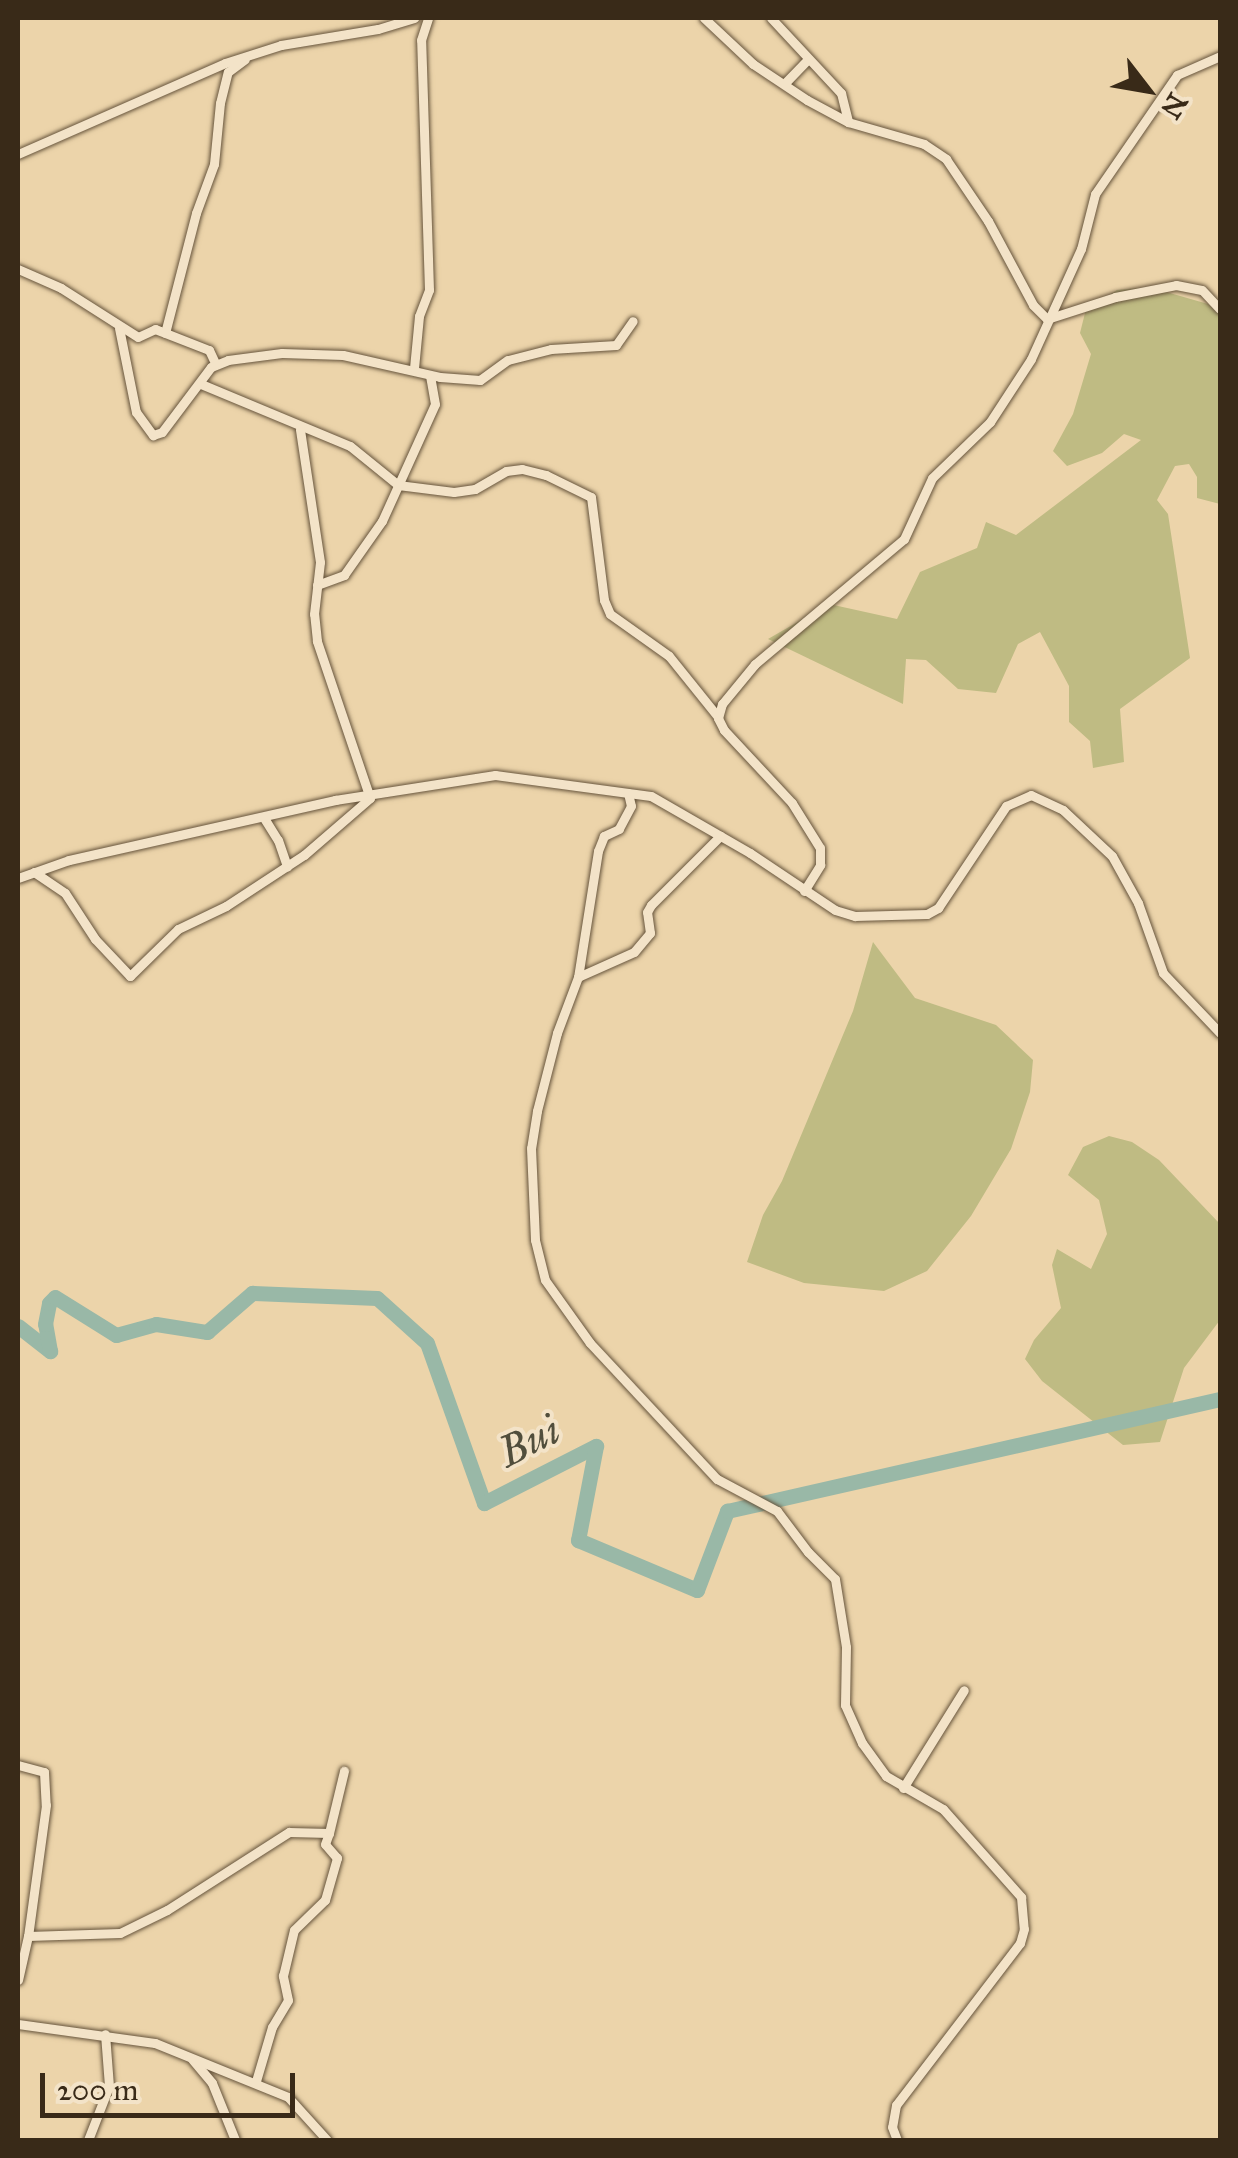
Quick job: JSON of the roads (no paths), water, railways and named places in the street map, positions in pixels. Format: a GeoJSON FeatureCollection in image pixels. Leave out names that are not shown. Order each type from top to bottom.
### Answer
{"type":"FeatureCollection","features":[{"type":"Feature","properties":{"kind":"street"},"geometry":{"type":"LineString","coordinates":[[18,154],[251,54],[414,18]]}},
{"type":"Feature","properties":{"kind":"street"},"geometry":{"type":"LineString","coordinates":[[414,368],[418,316],[430,290],[421,40],[428,18]]}},
{"type":"Feature","properties":{"kind":"street"},"geometry":{"type":"LineString","coordinates":[[704,18],[752,64],[848,122],[904,136],[946,160],[982,209],[1033,305],[1048,319]]}},
{"type":"Feature","properties":{"kind":"street"},"geometry":{"type":"LineString","coordinates":[[771,18],[841,93],[847,104],[848,122]]}},
{"type":"Feature","properties":{"kind":"street"},"geometry":{"type":"LineString","coordinates":[[165,333],[196,213],[214,164],[220,104],[228,72],[251,54]]}},
{"type":"Feature","properties":{"kind":"street"},"geometry":{"type":"LineString","coordinates":[[718,718],[728,694],[755,664],[904,539],[932,478],[1005,403],[1038,346],[1081,249],[1095,194],[1177,75],[1220,56]]}},
{"type":"Feature","properties":{"kind":"street"},"geometry":{"type":"LineString","coordinates":[[784,84],[808,59]]}},
{"type":"Feature","properties":{"kind":"street"},"geometry":{"type":"LineString","coordinates":[[18,269],[60,288],[138,337],[155,329],[212,351],[215,364]]}},
{"type":"Feature","properties":{"kind":"street"},"geometry":{"type":"LineString","coordinates":[[1048,319],[1115,296],[1176,286],[1202,290],[1220,309]]}},
{"type":"Feature","properties":{"kind":"street"},"geometry":{"type":"LineString","coordinates":[[119,328],[136,412],[153,435],[162,432],[215,364],[292,353],[353,356],[430,375],[480,380],[508,360],[551,350],[616,345],[624,340],[633,320]]}},
{"type":"Feature","properties":{"kind":"street"},"geometry":{"type":"LineString","coordinates":[[317,585],[344,575],[361,556],[435,404],[430,375]]}},
{"type":"Feature","properties":{"kind":"street"},"geometry":{"type":"LineString","coordinates":[[201,384],[300,429],[350,446],[398,486],[454,492],[475,489],[506,471],[522,469],[546,474],[591,497],[604,600],[610,614],[669,656],[724,730],[792,803],[820,848],[820,864],[804,891]]}},
{"type":"Feature","properties":{"kind":"street"},"geometry":{"type":"LineString","coordinates":[[300,429],[320,562],[316,641],[370,798]]}},
{"type":"Feature","properties":{"kind":"street"},"geometry":{"type":"LineString","coordinates":[[18,878],[335,800],[370,798],[416,786],[495,776],[652,796],[851,916],[933,912],[1006,806],[1020,796],[1042,798],[1063,810],[1112,856],[1138,903],[1163,974],[1220,1033]]}},
{"type":"Feature","properties":{"kind":"street"},"geometry":{"type":"LineString","coordinates":[[628,793],[632,806],[619,829],[604,836],[592,872],[590,914],[578,978],[557,1033],[531,1148],[535,1240],[545,1280],[590,1343],[717,1478],[778,1511],[835,1579],[846,1647],[844,1705],[862,1744],[886,1776],[943,1809],[1015,1886],[1024,1929],[1020,1943],[896,2105],[892,2127],[897,2140]]}},
{"type":"Feature","properties":{"kind":"street"},"geometry":{"type":"LineString","coordinates":[[34,872],[65,892],[102,947],[130,976],[178,929],[226,906],[287,866],[332,835],[370,798]]}},
{"type":"Feature","properties":{"kind":"street"},"geometry":{"type":"LineString","coordinates":[[264,818],[278,840],[287,866]]}},
{"type":"Feature","properties":{"kind":"street"},"geometry":{"type":"LineString","coordinates":[[578,978],[634,952],[650,933],[647,912],[651,905],[720,836]]}},
{"type":"Feature","properties":{"kind":"street"},"geometry":{"type":"LineString","coordinates":[[903,1788],[964,1690]]}},
{"type":"Feature","properties":{"kind":"street"},"geometry":{"type":"LineString","coordinates":[[18,1765],[44,1772],[44,1820],[18,1980]]}},
{"type":"Feature","properties":{"kind":"street"},"geometry":{"type":"LineString","coordinates":[[256,2081],[272,2027],[288,2000],[283,1976],[294,1930],[325,1900],[336,1858],[326,1844],[344,1771]]}},
{"type":"Feature","properties":{"kind":"street"},"geometry":{"type":"LineString","coordinates":[[28,1936],[120,1933],[167,1910],[290,1832],[329,1832]]}},
{"type":"Feature","properties":{"kind":"street"},"geometry":{"type":"LineString","coordinates":[[18,2024],[105,2034],[177,2051],[288,2097],[327,2140]]}},
{"type":"Feature","properties":{"kind":"street"},"geometry":{"type":"LineString","coordinates":[[88,2140],[110,2086],[105,2034]]}},
{"type":"Feature","properties":{"kind":"street"},"geometry":{"type":"LineString","coordinates":[[177,2051],[190,2056],[212,2083],[235,2140]]}},
{"type":"Feature","properties":{"kind":"waterway","name":"Bui"},"geometry":{"type":"LineString","coordinates":[[18,1326],[50,1351],[45,1324],[49,1303],[55,1297],[116,1335],[156,1324],[207,1332],[252,1293],[377,1298],[427,1343],[484,1503],[596,1446],[578,1540],[697,1590],[727,1511],[1220,1399]]}}]}
